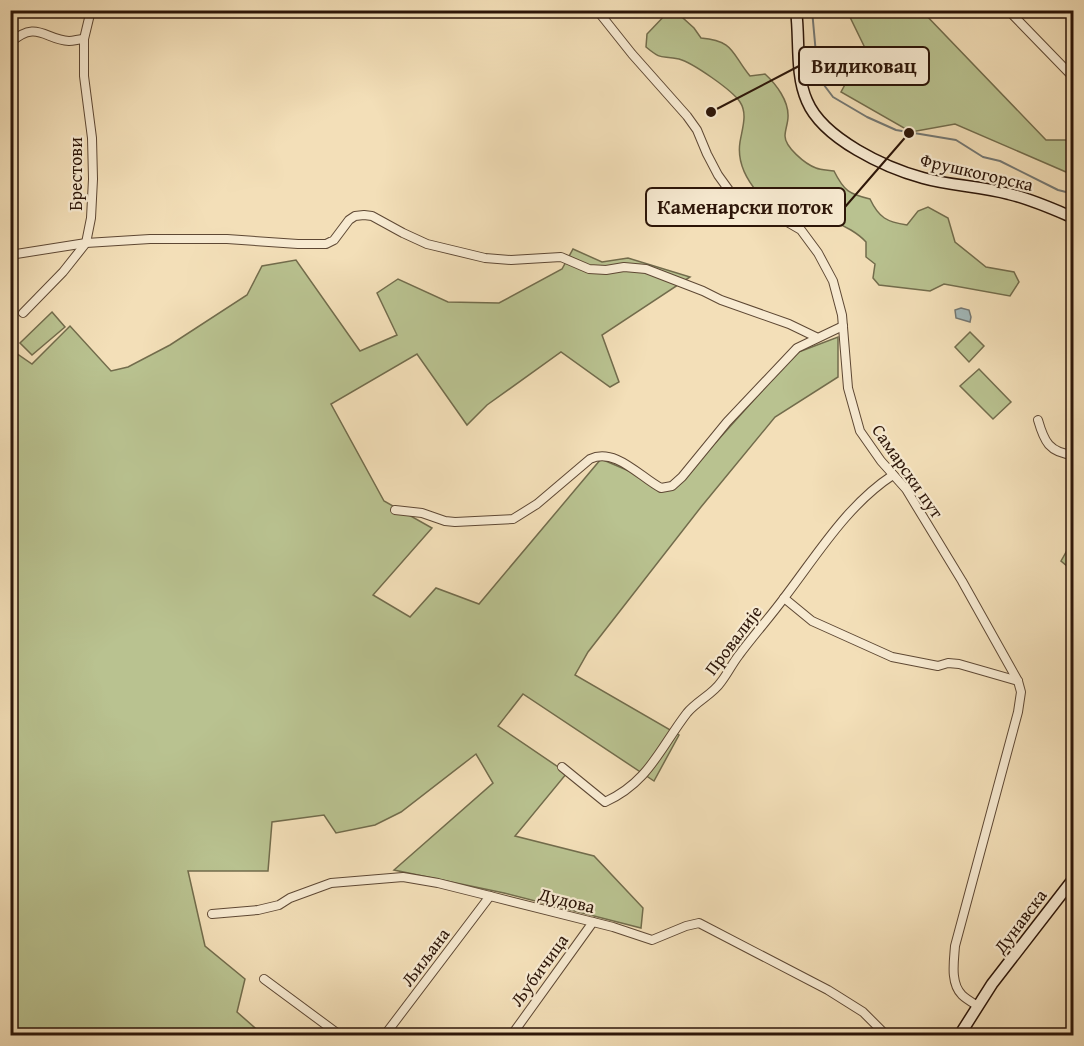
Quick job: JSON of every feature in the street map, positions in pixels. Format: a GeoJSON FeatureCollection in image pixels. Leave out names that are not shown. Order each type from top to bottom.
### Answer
{"type":"FeatureCollection","features":[{"type":"Feature","properties":{"kind":"street","name":"Брестови"},"geometry":{"type":"LineString","coordinates":[[23,313],[63,272],[86,243],[91,218],[93,179],[92,138],[84,76],[84,39],[91,10]]}},
{"type":"Feature","properties":{"kind":"street","name":"Самарски пут"},"geometry":{"type":"LineString","coordinates":[[597,10],[687,116],[697,130],[718,175],[731,193],[753,202],[801,230],[818,253],[833,281],[843,326],[848,388],[857,422],[869,446],[906,489],[927,522],[1018,681],[1021,692],[1018,712],[955,946],[955,979],[960,993],[978,1006]]}},
{"type":"Feature","properties":{"kind":"street","name":"Фрушкогорска"},"geometry":{"type":"LineString","coordinates":[[796,10],[802,80],[807,103],[836,135],[881,162],[915,175],[950,184],[1010,194],[1074,218]]}},
{"type":"Feature","properties":{"kind":"street"},"geometry":{"type":"LineString","coordinates":[[1008,10],[1074,78]]}},
{"type":"Feature","properties":{"kind":"street"},"geometry":{"type":"LineString","coordinates":[[10,43],[30,31],[44,32],[67,41],[84,39]]}},
{"type":"Feature","properties":{"kind":"street"},"geometry":{"type":"LineString","coordinates":[[10,255],[86,243],[150,239],[227,239],[326,244],[334,240],[349,220],[355,216],[364,215],[372,216],[428,244],[485,258],[511,260],[561,257],[589,269],[646,268],[721,300],[789,324],[816,337]]}},
{"type":"Feature","properties":{"kind":"street"},"geometry":{"type":"LineString","coordinates":[[395,510],[422,513],[455,522],[513,519],[537,504],[590,459],[601,455],[614,459],[661,488],[668,488],[693,465],[727,422],[784,360],[797,348],[816,337],[843,326]]}},
{"type":"Feature","properties":{"kind":"street"},"geometry":{"type":"LineString","coordinates":[[1038,420],[1044,441],[1063,454],[1074,455]]}},
{"type":"Feature","properties":{"kind":"street","name":"Провалије"},"geometry":{"type":"LineString","coordinates":[[562,767],[605,802],[645,775],[688,712],[720,685],[738,656],[825,542],[879,484],[893,475]]}},
{"type":"Feature","properties":{"kind":"street"},"geometry":{"type":"LineString","coordinates":[[784,598],[812,621],[892,657],[938,666],[948,663],[959,664],[1018,681]]}},
{"type":"Feature","properties":{"kind":"street","name":"Дудова"},"geometry":{"type":"LineString","coordinates":[[212,914],[279,905],[290,898],[331,883],[403,877],[417,878],[593,922],[652,940],[699,923],[828,990],[863,1012],[887,1035]]}},
{"type":"Feature","properties":{"kind":"street","name":"Дунавска"},"geometry":{"type":"LineString","coordinates":[[959,1035],[992,984],[1074,879]]}},
{"type":"Feature","properties":{"kind":"street","name":"Љиљана"},"geometry":{"type":"LineString","coordinates":[[384,1035],[490,896]]}},
{"type":"Feature","properties":{"kind":"street","name":"Љубичица"},"geometry":{"type":"LineString","coordinates":[[511,1035],[593,922]]}},
{"type":"Feature","properties":{"kind":"street"},"geometry":{"type":"LineString","coordinates":[[264,979],[341,1035]]}},
{"type":"Feature","properties":{"kind":"green space"},"geometry":{"type":"Polygon","coordinates":[[[667,11],[686,11],[683,18],[701,38],[726,45],[750,76],[765,74],[769,78],[781,93],[788,111],[786,140],[801,159],[816,168],[834,171],[848,191],[870,199],[884,218],[907,225],[918,211],[928,207],[948,218],[955,242],[986,267],[1014,272],[1019,282],[1010,296],[944,284],[930,291],[879,285],[873,278],[875,264],[866,257],[866,242],[851,230],[818,217],[797,217],[789,220],[756,198],[758,193],[746,176],[741,163],[739,149],[744,111],[740,102],[721,84],[702,71],[679,59],[659,56],[646,47],[647,34],[667,11]]]}},
{"type":"Feature","properties":{"kind":"green space"},"geometry":{"type":"Polygon","coordinates":[[[847,11],[922,11],[1046,140],[1073,140],[1073,175],[955,124],[911,132],[841,92],[865,48],[847,11]]]}},
{"type":"Feature","properties":{"kind":"green space"},"geometry":{"type":"Polygon","coordinates":[[[573,249],[602,262],[628,258],[690,277],[602,335],[619,382],[610,387],[561,352],[487,405],[467,425],[417,354],[331,404],[384,501],[432,528],[373,595],[410,617],[436,588],[479,604],[601,459],[664,486],[692,469],[796,353],[838,337],[838,377],[775,417],[701,507],[588,652],[575,675],[679,735],[654,781],[523,694],[498,726],[567,773],[515,836],[594,856],[643,908],[641,928],[504,893],[394,870],[493,783],[476,754],[401,812],[375,825],[336,833],[324,815],[272,822],[268,871],[188,871],[205,946],[245,979],[237,1012],[263,1035],[11,1035],[10,349],[32,364],[70,326],[111,371],[128,367],[170,345],[247,295],[262,266],[296,260],[360,351],[397,335],[377,293],[398,279],[448,302],[499,303],[562,269],[573,249]]]}},
{"type":"Feature","properties":{"kind":"green space"},"geometry":{"type":"Polygon","coordinates":[[[52,312],[65,327],[32,355],[20,343],[52,312]]]}},
{"type":"Feature","properties":{"kind":"green space"},"geometry":{"type":"Polygon","coordinates":[[[970,332],[984,346],[969,362],[955,347],[970,332]]]}},
{"type":"Feature","properties":{"kind":"green space"},"geometry":{"type":"Polygon","coordinates":[[[979,369],[1011,402],[993,419],[960,386],[979,369]]]}},
{"type":"Feature","properties":{"kind":"green space"},"geometry":{"type":"Polygon","coordinates":[[[1073,540],[1074,571],[1061,561],[1073,540]]]}},
{"type":"Feature","properties":{"kind":"water"},"geometry":{"type":"Polygon","coordinates":[[[961,308],[969,310],[970,322],[956,318],[955,310],[961,308]]]}},
{"type":"Feature","properties":{"kind":"waterway"},"geometry":{"type":"LineString","coordinates":[[812,10],[817,65],[824,85],[833,97],[867,117],[896,130],[956,140],[983,157],[1000,161],[1058,190],[1074,194]]}},
{"type":"Feature","properties":{"kind":"place","name":"Видиковац"},"geometry":{"type":"Point","coordinates":[711,112]}},
{"type":"Feature","properties":{"kind":"place","name":"Каменарски поток"},"geometry":{"type":"Point","coordinates":[909,133]}}]}
